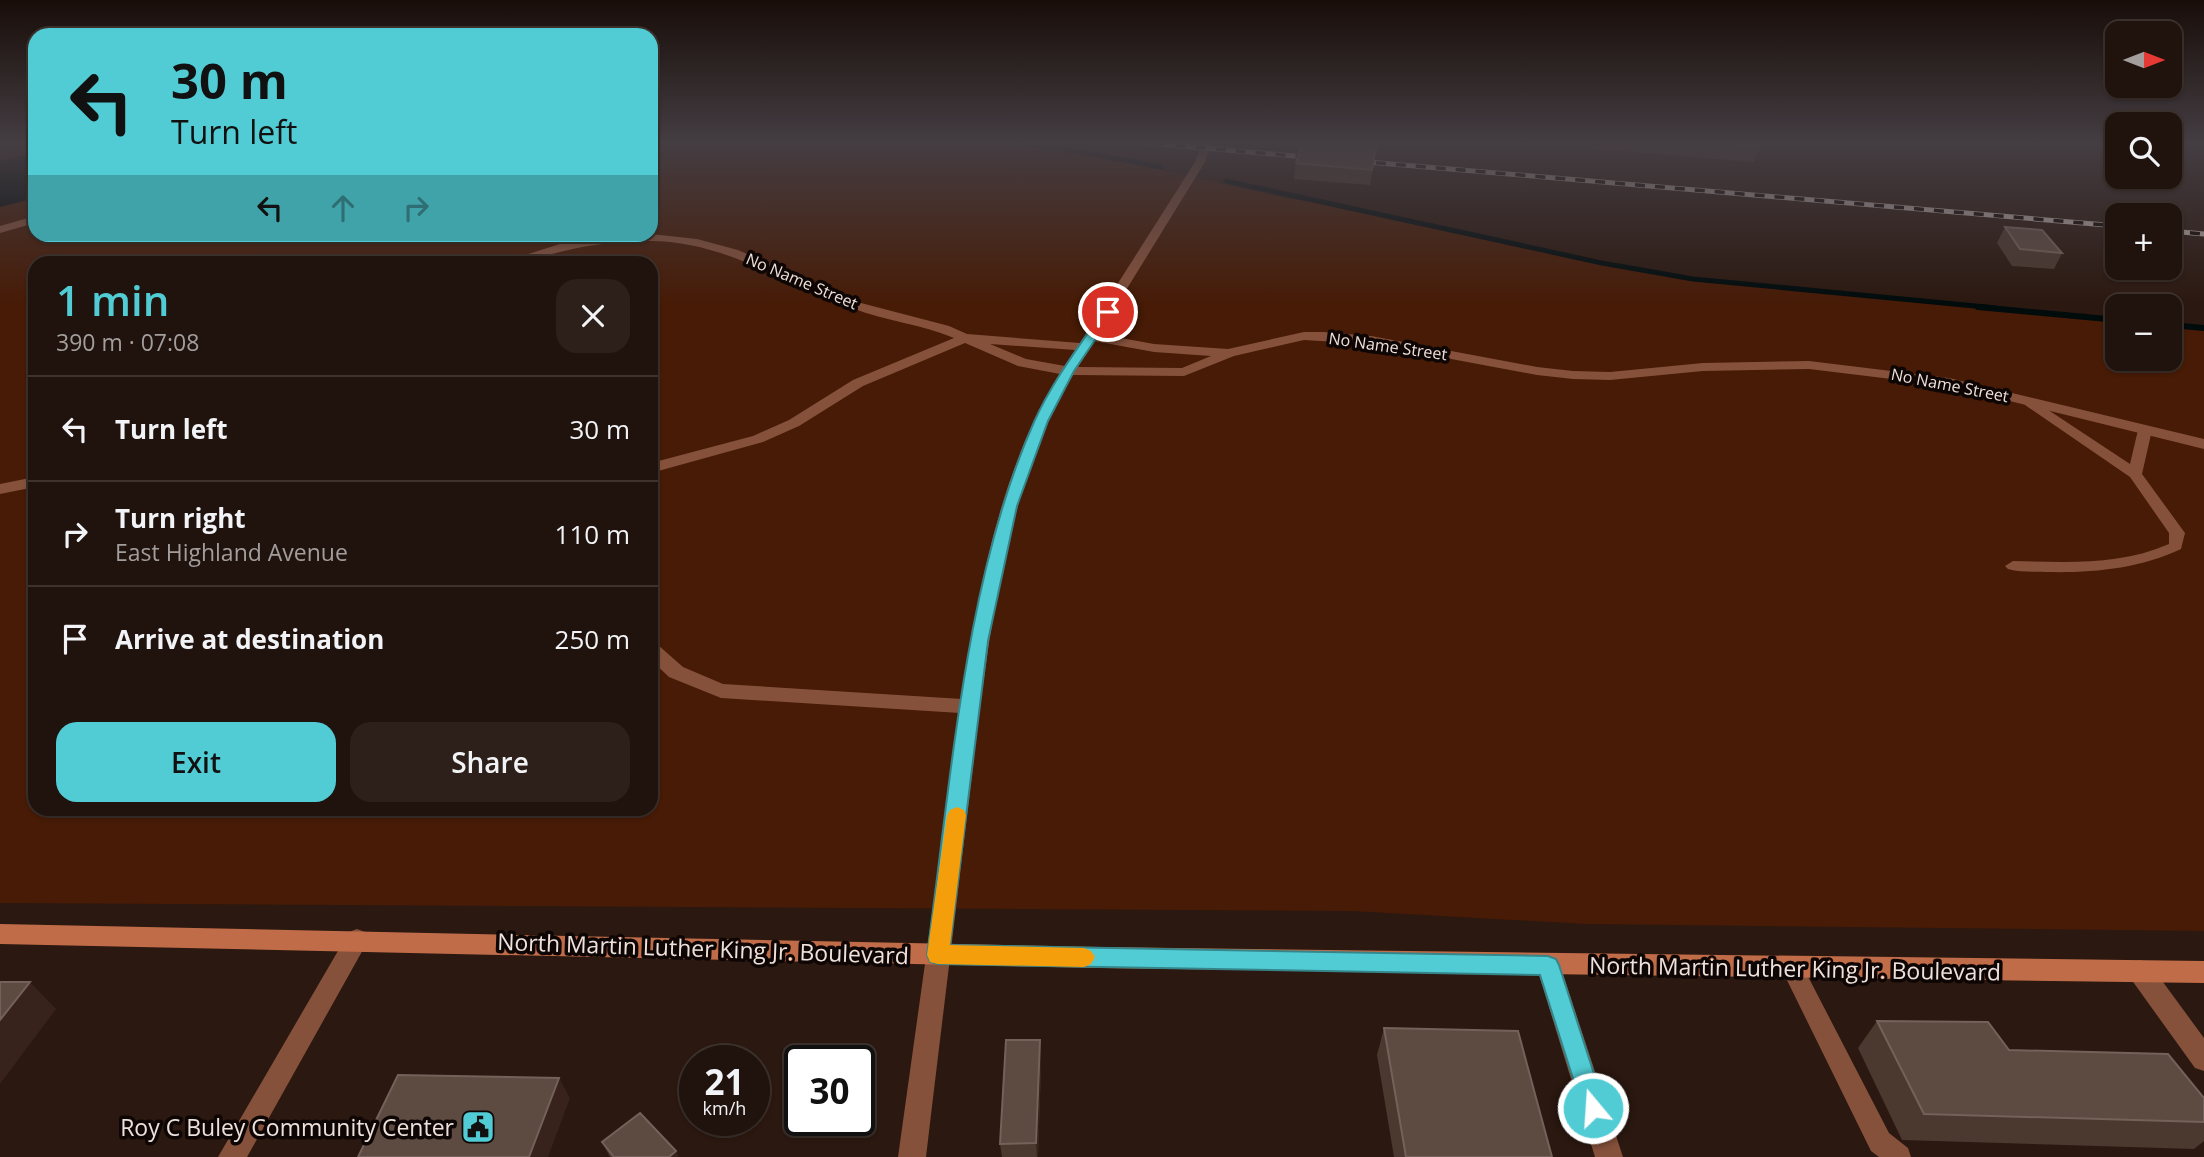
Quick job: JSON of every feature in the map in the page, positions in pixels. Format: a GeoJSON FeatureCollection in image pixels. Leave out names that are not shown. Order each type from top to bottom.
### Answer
{"type":"FeatureCollection","features":[{"type":"Feature","properties":{"kind":"main road","name":"North Martin Luther King Jr. Boulevard"},"geometry":{"type":"LineString","coordinates":[[0,934],[357,939],[938,955],[2204,972]]}},
{"type":"Feature","properties":{"kind":"street"},"geometry":{"type":"LineString","coordinates":[[912,1157],[987,600],[1010,506],[1041,421],[1068,371],[1178,196]]}},
{"type":"Feature","properties":{"kind":"street"},"geometry":{"type":"LineString","coordinates":[[0,230],[28,221]]}},
{"type":"Feature","properties":{"kind":"street","name":"No Name Street"},"geometry":{"type":"LineString","coordinates":[[658,238],[697,242],[734,252],[857,306],[967,338],[1023,363],[1068,371],[1184,372],[1230,353],[1304,336],[1371,340],[1537,371],[1582,376],[1703,367],[1810,365],[1922,377],[2204,444]]}},
{"type":"Feature","properties":{"kind":"street","name":"No Name Street"},"geometry":{"type":"LineString","coordinates":[[531,256],[595,242]]}},
{"type":"Feature","properties":{"kind":"street"},"geometry":{"type":"LineString","coordinates":[[658,466],[758,439],[794,423],[858,383],[967,338],[1088,342],[1230,353]]}},
{"type":"Feature","properties":{"kind":"street"},"geometry":{"type":"LineString","coordinates":[[0,489],[28,483]]}},
{"type":"Feature","properties":{"kind":"street"},"geometry":{"type":"LineString","coordinates":[[658,655],[676,672],[721,691],[971,707]]}},
{"type":"Feature","properties":{"kind":"street"},"geometry":{"type":"LineString","coordinates":[[232,1157],[357,939]]}},
{"type":"Feature","properties":{"kind":"street"},"geometry":{"type":"LineString","coordinates":[[1548,965],[1609,1157]]}},
{"type":"Feature","properties":{"kind":"street"},"geometry":{"type":"LineString","coordinates":[[2140,971],[2204,1059]]}},
{"type":"Feature","properties":{"kind":"lane"},"geometry":{"type":"LineString","coordinates":[[2013,566],[2112,565],[2155,557],[2176,546],[2177,533],[2134,474],[2030,402]]}},
{"type":"Feature","properties":{"kind":"lane"},"geometry":{"type":"LineString","coordinates":[[2134,474],[2145,430]]}},
{"type":"Feature","properties":{"kind":"lane"},"geometry":{"type":"LineString","coordinates":[[1792,968],[1881,1142],[1899,1157]]}},
{"type":"Feature","properties":{"kind":"shaded area"},"geometry":{"type":"Polygon","coordinates":[[[0,196],[28,196],[28,200],[0,207],[0,196]]]}},
{"type":"Feature","properties":{"kind":"shaded area"},"geometry":{"type":"Polygon","coordinates":[[[658,196],[1276,196],[1355,209],[1693,279],[2105,319],[2105,371],[2182,371],[2182,326],[2204,328],[2204,931],[1587,924],[1352,911],[0,903],[0,207],[28,200],[28,242],[658,242],[658,196]]]}},
{"type":"Feature","properties":{"kind":"building"},"geometry":{"type":"Polygon","coordinates":[[[2005,227],[2042,230],[2062,253],[2020,249],[2005,227]]]}},
{"type":"Feature","properties":{"kind":"building"},"geometry":{"type":"Polygon","coordinates":[[[0,982],[30,982],[0,1020],[0,982]]]}},
{"type":"Feature","properties":{"kind":"building"},"geometry":{"type":"Polygon","coordinates":[[[1877,1021],[1988,1022],[2009,1050],[2168,1054],[2204,1098],[2204,1122],[1924,1114],[1877,1021]]]}},
{"type":"Feature","properties":{"kind":"building"},"geometry":{"type":"Polygon","coordinates":[[[1384,1028],[1518,1031],[1552,1157],[1406,1157],[1384,1028]]]}},
{"type":"Feature","properties":{"kind":"building"},"geometry":{"type":"Polygon","coordinates":[[[1006,1040],[1040,1040],[1036,1143],[1000,1144],[1006,1040]]]}},
{"type":"Feature","properties":{"kind":"building","name":"Roy C Buley Community Center"},"geometry":{"type":"Polygon","coordinates":[[[398,1075],[559,1078],[529,1157],[358,1157],[398,1075]]]}},
{"type":"Feature","properties":{"kind":"building"},"geometry":{"type":"Polygon","coordinates":[[[640,1113],[676,1151],[669,1157],[614,1157],[602,1142],[640,1113]]]}},
{"type":"Feature","properties":{"kind":"waterway"},"geometry":{"type":"LineString","coordinates":[[1295,196],[1602,263],[1693,279],[1996,308]]}},
{"type":"Feature","properties":{"kind":"waterway"},"geometry":{"type":"LineString","coordinates":[[1978,307],[2105,319]]}},
{"type":"Feature","properties":{"kind":"waterway"},"geometry":{"type":"LineString","coordinates":[[2182,326],[2204,328]]}},
{"type":"Feature","properties":{"kind":"railway"},"geometry":{"type":"LineString","coordinates":[[1766,196],[2105,225]]}},
{"type":"Feature","properties":{"kind":"railway"},"geometry":{"type":"LineString","coordinates":[[2182,232],[2204,234]]}},
{"type":"Feature","properties":{"kind":"slow traffic"},"geometry":{"type":"LineString","coordinates":[[957,815],[938,955],[1084,957]]}},
{"type":"Feature","properties":{"kind":"place","name":"Roy C Buley Community Center"},"geometry":{"type":"Point","coordinates":[478,1127]}},
{"type":"Feature","properties":{"kind":"route"},"geometry":{"type":"LineString","coordinates":[[1108,312],[1068,371],[1041,421],[1010,506],[980,641],[938,955],[1548,965],[1593,1108]]}}]}
